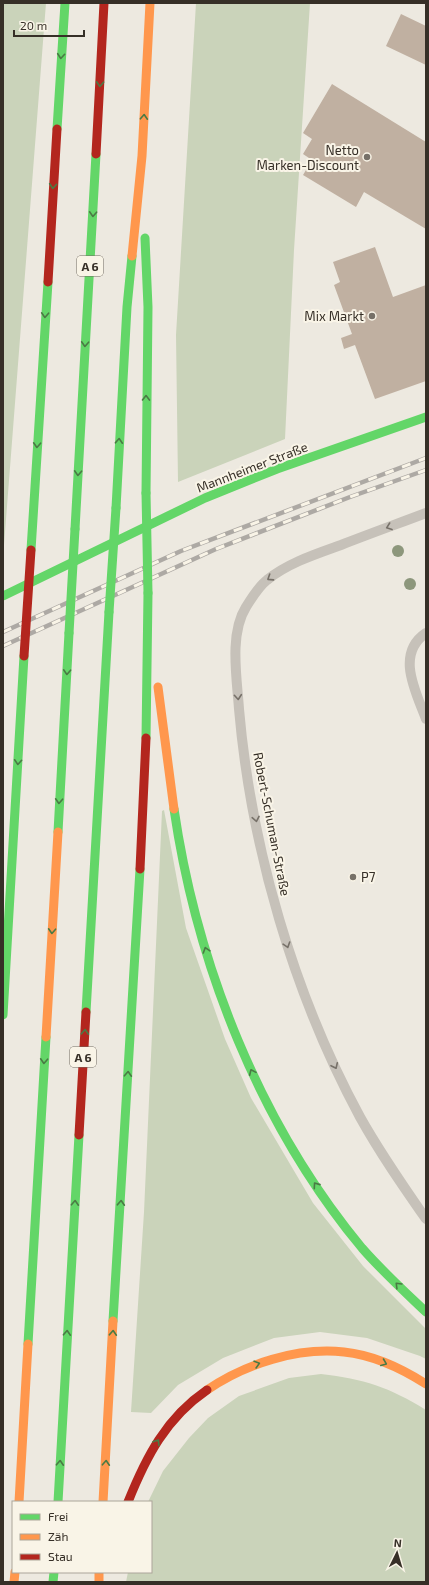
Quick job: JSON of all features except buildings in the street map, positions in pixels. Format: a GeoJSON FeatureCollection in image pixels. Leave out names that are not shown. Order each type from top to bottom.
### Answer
{"type":"FeatureCollection","features":[{"type":"Feature","properties":{"kind":"main road"},"geometry":{"type":"LineString","coordinates":[[3,1015],[65,3]]}},
{"type":"Feature","properties":{"kind":"main road","name":"A 6"},"geometry":{"type":"LineString","coordinates":[[19,1501],[104,3]]}},
{"type":"Feature","properties":{"kind":"main road","name":"A 6"},"geometry":{"type":"LineString","coordinates":[[58,1501],[127,307],[142,156],[150,3]]}},
{"type":"Feature","properties":{"kind":"main road","name":"A 6"},"geometry":{"type":"LineString","coordinates":[[104,1501],[140,865],[148,621],[146,493],[148,307],[142,156]]}},
{"type":"Feature","properties":{"kind":"main road","name":"Mannheimer Straße"},"geometry":{"type":"LineString","coordinates":[[3,596],[205,498],[277,469],[426,417]]}},
{"type":"Feature","properties":{"kind":"main road","name":"A 6"},"geometry":{"type":"LineString","coordinates":[[148,621],[183,862],[206,952],[243,1051],[284,1135],[306,1172],[363,1248],[395,1283],[426,1312]]}},
{"type":"Feature","properties":{"kind":"main road"},"geometry":{"type":"LineString","coordinates":[[8,759],[21,709]]}},
{"type":"Feature","properties":{"kind":"main road"},"geometry":{"type":"LineString","coordinates":[[128,1501],[140,1470],[153,1447],[181,1410],[200,1394],[250,1366],[294,1354],[344,1352],[381,1361],[415,1376],[426,1384]]}},
{"type":"Feature","properties":{"kind":"lane","name":"Robert-Schuman-Straße"},"geometry":{"type":"LineString","coordinates":[[426,513],[302,559],[265,581],[244,610],[235,640],[240,721],[249,781],[272,898],[290,954],[334,1065],[361,1118],[392,1170],[426,1219]]}},
{"type":"Feature","properties":{"kind":"lane"},"geometry":{"type":"LineString","coordinates":[[426,633],[414,644],[409,661],[410,674],[426,719]]}},
{"type":"Feature","properties":{"kind":"green space"},"geometry":{"type":"Polygon","coordinates":[[[3,3],[46,3],[3,558],[3,3]]]}},
{"type":"Feature","properties":{"kind":"green space"},"geometry":{"type":"Polygon","coordinates":[[[196,3],[310,3],[294,250],[285,439],[178,482],[176,335],[196,3]]]}},
{"type":"Feature","properties":{"kind":"green space"},"geometry":{"type":"Polygon","coordinates":[[[164,810],[186,928],[225,1039],[251,1098],[313,1203],[363,1266],[426,1329],[426,1359],[367,1338],[320,1332],[274,1338],[223,1358],[178,1385],[151,1413],[131,1412],[144,1212],[162,811],[164,810]]]}},
{"type":"Feature","properties":{"kind":"green space"},"geometry":{"type":"Polygon","coordinates":[[[321,1374],[350,1378],[376,1385],[400,1395],[426,1410],[426,1582],[126,1582],[128,1573],[152,1573],[152,1501],[148,1501],[163,1471],[189,1438],[208,1418],[239,1396],[289,1378],[321,1374]]]}},
{"type":"Feature","properties":{"kind":"railway"},"geometry":{"type":"LineString","coordinates":[[3,632],[181,551],[426,458]]}},
{"type":"Feature","properties":{"kind":"railway"},"geometry":{"type":"LineString","coordinates":[[3,646],[216,549],[350,497],[426,470]]}},
{"type":"Feature","properties":{"kind":"traffic: fast"},"geometry":{"type":"LineString","coordinates":[[57,129],[65,3]]}},
{"type":"Feature","properties":{"kind":"traffic: fast"},"geometry":{"type":"LineString","coordinates":[[75,529],[96,154]]}},
{"type":"Feature","properties":{"kind":"traffic: fast"},"geometry":{"type":"LineString","coordinates":[[145,238],[148,307],[146,493]]}},
{"type":"Feature","properties":{"kind":"traffic: fast"},"geometry":{"type":"LineString","coordinates":[[116,508],[127,307],[132,256]]}},
{"type":"Feature","properties":{"kind":"traffic: fast"},"geometry":{"type":"LineString","coordinates":[[31,550],[48,282]]}},
{"type":"Feature","properties":{"kind":"traffic: fast"},"geometry":{"type":"LineString","coordinates":[[3,596],[205,498],[277,469],[426,417]]}},
{"type":"Feature","properties":{"kind":"traffic: fast"},"geometry":{"type":"LineString","coordinates":[[146,493],[148,593]]}},
{"type":"Feature","properties":{"kind":"traffic: fast"},"geometry":{"type":"LineString","coordinates":[[109,612],[116,508]]}},
{"type":"Feature","properties":{"kind":"traffic: fast"},"geometry":{"type":"LineString","coordinates":[[69,633],[75,529]]}},
{"type":"Feature","properties":{"kind":"traffic: fast"},"geometry":{"type":"LineString","coordinates":[[146,738],[148,593]]}},
{"type":"Feature","properties":{"kind":"traffic: fast"},"geometry":{"type":"LineString","coordinates":[[86,1012],[109,612]]}},
{"type":"Feature","properties":{"kind":"traffic: fast"},"geometry":{"type":"LineString","coordinates":[[58,832],[69,633]]}},
{"type":"Feature","properties":{"kind":"traffic: fast"},"geometry":{"type":"LineString","coordinates":[[3,1015],[24,656]]}},
{"type":"Feature","properties":{"kind":"traffic: fast"},"geometry":{"type":"LineString","coordinates":[[174,809],[184,868],[199,927],[217,984],[238,1041],[264,1096],[293,1150],[326,1200],[362,1248],[393,1281],[426,1312]]}},
{"type":"Feature","properties":{"kind":"traffic: fast"},"geometry":{"type":"LineString","coordinates":[[113,1321],[140,869]]}},
{"type":"Feature","properties":{"kind":"traffic: fast"},"geometry":{"type":"LineString","coordinates":[[28,1344],[46,1037]]}},
{"type":"Feature","properties":{"kind":"traffic: fast"},"geometry":{"type":"LineString","coordinates":[[58,1501],[79,1135]]}},
{"type":"Feature","properties":{"kind":"traffic: fast"},"geometry":{"type":"LineString","coordinates":[[53,1582],[54,1573]]}},
{"type":"Feature","properties":{"kind":"traffic: slow"},"geometry":{"type":"LineString","coordinates":[[132,256],[142,156],[150,3]]}},
{"type":"Feature","properties":{"kind":"traffic: slow"},"geometry":{"type":"LineString","coordinates":[[158,687],[174,809]]}},
{"type":"Feature","properties":{"kind":"traffic: slow"},"geometry":{"type":"LineString","coordinates":[[46,1037],[58,832]]}},
{"type":"Feature","properties":{"kind":"traffic: slow"},"geometry":{"type":"LineString","coordinates":[[103,1501],[113,1321]]}},
{"type":"Feature","properties":{"kind":"traffic: slow"},"geometry":{"type":"LineString","coordinates":[[19,1501],[28,1344]]}},
{"type":"Feature","properties":{"kind":"traffic: slow"},"geometry":{"type":"LineString","coordinates":[[207,1390],[238,1372],[272,1359],[308,1352],[326,1351],[344,1352],[376,1359],[397,1368],[426,1384]]}},
{"type":"Feature","properties":{"kind":"traffic: slow"},"geometry":{"type":"LineString","coordinates":[[14,1582],[15,1573]]}},
{"type":"Feature","properties":{"kind":"traffic: slow"},"geometry":{"type":"LineString","coordinates":[[99,1573],[99,1582]]}},
{"type":"Feature","properties":{"kind":"traffic: jam"},"geometry":{"type":"LineString","coordinates":[[96,154],[104,3]]}},
{"type":"Feature","properties":{"kind":"traffic: jam"},"geometry":{"type":"LineString","coordinates":[[48,282],[57,129]]}},
{"type":"Feature","properties":{"kind":"traffic: jam"},"geometry":{"type":"LineString","coordinates":[[24,656],[31,550]]}},
{"type":"Feature","properties":{"kind":"traffic: jam"},"geometry":{"type":"LineString","coordinates":[[140,869],[146,738]]}},
{"type":"Feature","properties":{"kind":"traffic: jam"},"geometry":{"type":"LineString","coordinates":[[79,1135],[86,1012]]}},
{"type":"Feature","properties":{"kind":"traffic: jam"},"geometry":{"type":"LineString","coordinates":[[128,1501],[142,1469],[159,1440],[180,1413],[207,1390]]}},
{"type":"Feature","properties":{"kind":"place","name":"Netto Marken-Discount"},"geometry":{"type":"Point","coordinates":[367,157]}},
{"type":"Feature","properties":{"kind":"place","name":"Mix Markt"},"geometry":{"type":"Point","coordinates":[372,316]}},
{"type":"Feature","properties":{"kind":"place","name":"P7"},"geometry":{"type":"Point","coordinates":[353,877]}}]}
